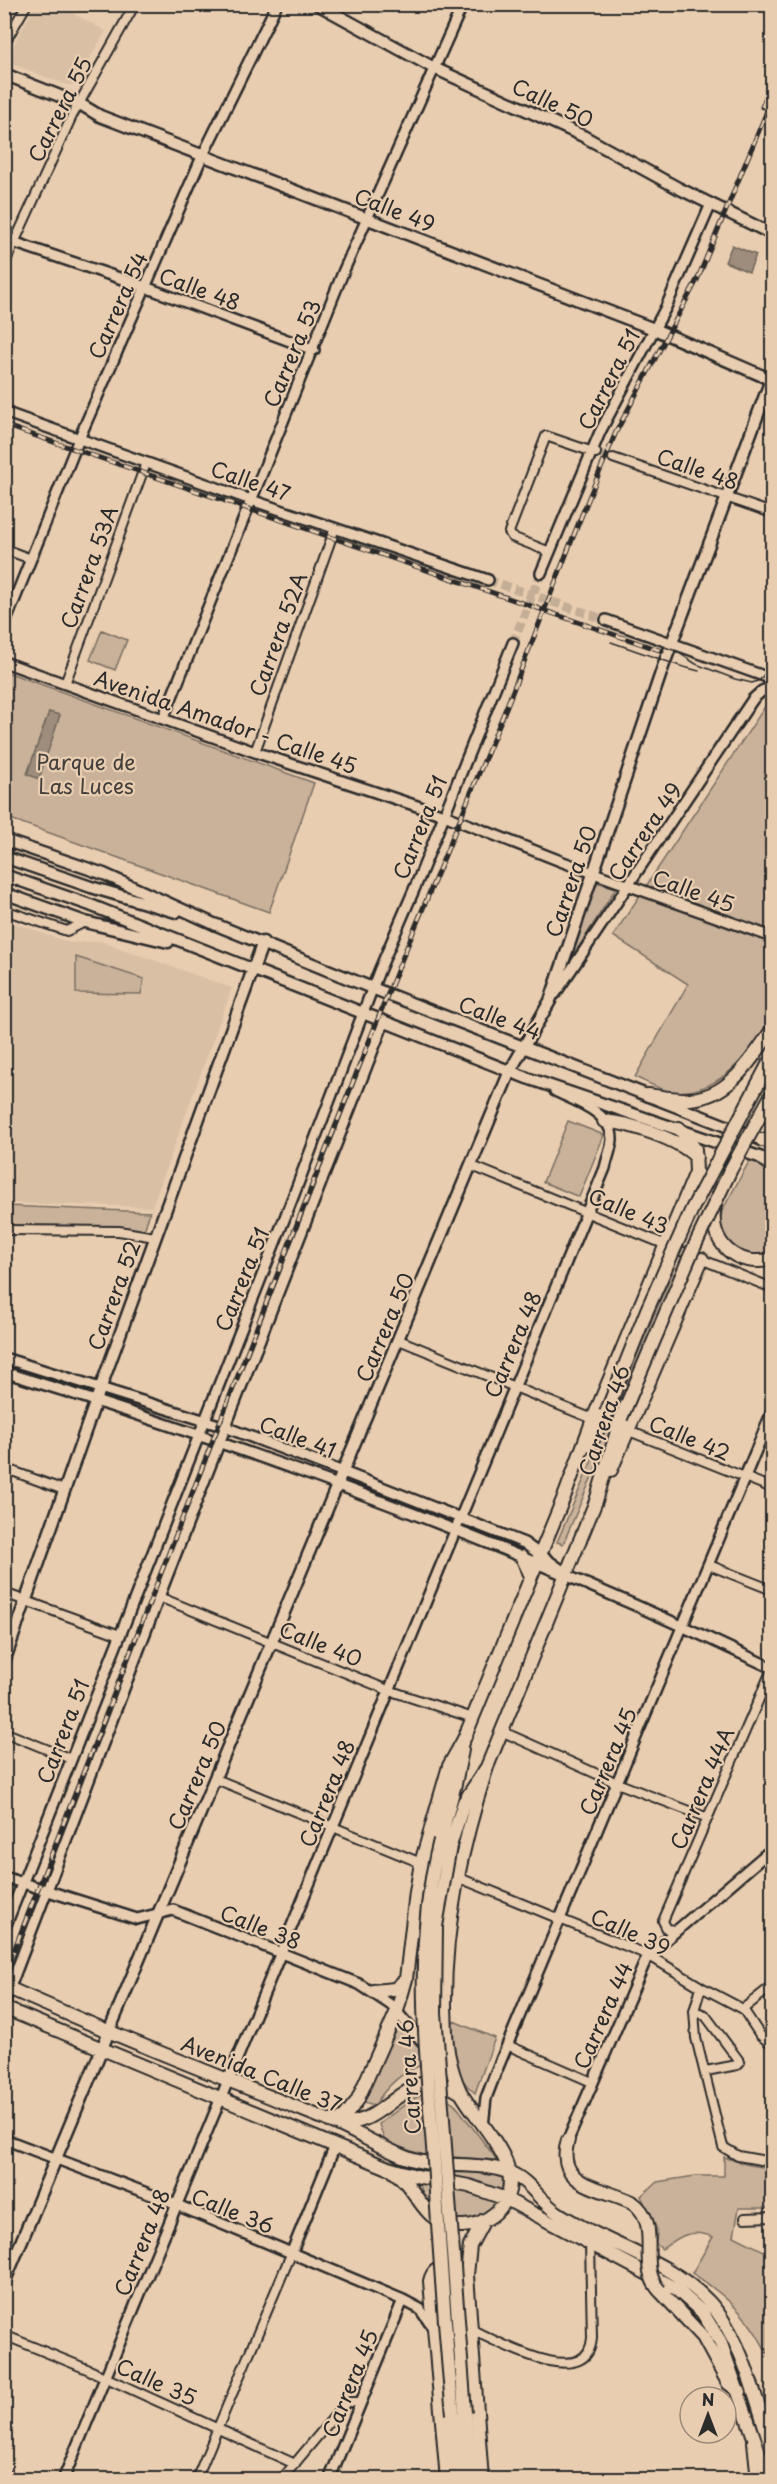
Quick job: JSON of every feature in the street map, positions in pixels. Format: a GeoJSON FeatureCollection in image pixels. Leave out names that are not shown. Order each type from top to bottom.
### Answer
{"type":"FeatureCollection","features":[{"type":"Feature","properties":{"kind":"main road","name":"Calle 50"},"geometry":{"type":"LineString","coordinates":[[317,4],[434,68],[583,136],[772,234]]}},
{"type":"Feature","properties":{"kind":"main road","name":"Calle 49"},"geometry":{"type":"LineString","coordinates":[[4,74],[80,104],[100,116],[654,329],[772,379]]}},
{"type":"Feature","properties":{"kind":"main road","name":"Carrera 50"},"geometry":{"type":"LineString","coordinates":[[4,2283],[510,1071],[550,1001],[672,642],[772,379]]}},
{"type":"Feature","properties":{"kind":"main road","name":"Calle 44"},"geometry":{"type":"LineString","coordinates":[[4,840],[104,874],[214,924]]}},
{"type":"Feature","properties":{"kind":"main road","name":"Calle 44"},"geometry":{"type":"LineString","coordinates":[[4,857],[91,887],[214,924],[263,942],[372,988],[769,1142]]}},
{"type":"Feature","properties":{"kind":"main road"},"geometry":{"type":"LineString","coordinates":[[4,875],[90,905],[527,1078],[679,1128],[769,1162]]}},
{"type":"Feature","properties":{"kind":"main road"},"geometry":{"type":"LineString","coordinates":[[4,893],[85,922],[205,952]]}},
{"type":"Feature","properties":{"kind":"main road","name":"Carrera 52"},"geometry":{"type":"LineString","coordinates":[[4,1662],[96,1400],[263,942]]}},
{"type":"Feature","properties":{"kind":"main road"},"geometry":{"type":"LineString","coordinates":[[648,1095],[690,1099],[713,1093],[741,1071],[772,1030]]}},
{"type":"Feature","properties":{"kind":"main road","name":"Carrera 46"},"geometry":{"type":"LineString","coordinates":[[566,1492],[606,1413],[647,1310],[692,1209],[771,1059]]}},
{"type":"Feature","properties":{"kind":"main road","name":"Carrera 46"},"geometry":{"type":"LineString","coordinates":[[509,2173],[503,2155],[461,2093],[451,2068],[446,2042],[446,1953],[457,1877],[487,1767],[596,1501],[621,1418],[666,1309],[715,1204],[748,1136],[772,1095]]}},
{"type":"Feature","properties":{"kind":"main road"},"geometry":{"type":"LineString","coordinates":[[604,1120],[682,1145],[697,1157]]}},
{"type":"Feature","properties":{"kind":"main road"},"geometry":{"type":"LineString","coordinates":[[679,1128],[690,1141],[697,1157]]}},
{"type":"Feature","properties":{"kind":"main road","name":"Carrera 46"},"geometry":{"type":"LineString","coordinates":[[459,2414],[442,2298],[422,1989],[426,1914],[445,1843],[464,1740],[566,1492],[593,1419],[696,1172],[697,1157]]}},
{"type":"Feature","properties":{"kind":"main road"},"geometry":{"type":"LineString","coordinates":[[715,1204],[713,1226],[723,1246],[741,1259],[768,1260]]}},
{"type":"Feature","properties":{"kind":"main road"},"geometry":{"type":"LineString","coordinates":[[596,1501],[702,1259]]}},
{"type":"Feature","properties":{"kind":"main road"},"geometry":{"type":"LineString","coordinates":[[522,1557],[531,1576]]}},
{"type":"Feature","properties":{"kind":"main road","name":"Carrera 46"},"geometry":{"type":"LineString","coordinates":[[329,2121],[337,2121],[345,2116],[357,2101],[397,2011],[406,1979],[414,1903],[421,1863],[449,1766],[464,1740]]}},
{"type":"Feature","properties":{"kind":"main road","name":"Carrera 46"},"geometry":{"type":"LineString","coordinates":[[445,1843],[464,1802],[487,1767]]}},
{"type":"Feature","properties":{"kind":"main road"},"geometry":{"type":"LineString","coordinates":[[373,1991],[395,1989],[406,1979],[414,1991],[420,1995],[435,1993],[445,1983]]}},
{"type":"Feature","properties":{"kind":"main road","name":"Avenida Calle 37"},"geometry":{"type":"LineString","coordinates":[[7,1987],[329,2121],[389,2150],[418,2161],[487,2168],[509,2173]]}},
{"type":"Feature","properties":{"kind":"main road","name":"Avenida Calle 37"},"geometry":{"type":"LineString","coordinates":[[4,2008],[388,2169],[469,2186],[508,2204]]}},
{"type":"Feature","properties":{"kind":"main road"},"geometry":{"type":"LineString","coordinates":[[329,2121],[341,2124],[366,2119],[383,2110],[406,2090],[420,2084],[446,2085],[461,2093]]}},
{"type":"Feature","properties":{"kind":"main road"},"geometry":{"type":"LineString","coordinates":[[568,2140],[565,2163],[573,2176],[632,2202],[641,2210],[648,2222],[649,2276],[703,2337],[728,2383],[740,2392]]}},
{"type":"Feature","properties":{"kind":"main road"},"geometry":{"type":"LineString","coordinates":[[388,2169],[401,2177],[428,2214],[439,2222],[466,2226],[484,2220],[508,2204],[509,2173]]}},
{"type":"Feature","properties":{"kind":"main road"},"geometry":{"type":"LineString","coordinates":[[509,2173],[526,2182],[560,2214],[659,2265],[695,2289],[709,2302],[732,2335],[772,2448]]}},
{"type":"Feature","properties":{"kind":"main road"},"geometry":{"type":"LineString","coordinates":[[508,2204],[590,2243],[665,2283],[694,2304],[720,2341],[752,2425],[769,2480]]}},
{"type":"Feature","properties":{"kind":"main road"},"geometry":{"type":"LineString","coordinates":[[482,2480],[466,2276],[471,2246],[484,2220]]}},
{"type":"Feature","properties":{"kind":"main road"},"geometry":{"type":"LineString","coordinates":[[447,2480],[430,2288],[431,2276],[438,2268],[445,2267],[456,2269],[466,2276]]}},
{"type":"Feature","properties":{"kind":"main road"},"geometry":{"type":"LineString","coordinates":[[459,2414],[459,2480]]}},
{"type":"Feature","properties":{"kind":"main road"},"geometry":{"type":"LineString","coordinates":[[459,2414],[470,2480]]}},
{"type":"Feature","properties":{"kind":"street"},"geometry":{"type":"LineString","coordinates":[[4,44],[27,4]]}},
{"type":"Feature","properties":{"kind":"street","name":"Carrera 55"},"geometry":{"type":"LineString","coordinates":[[4,265],[72,116],[135,4]]}},
{"type":"Feature","properties":{"kind":"street","name":"Carrera 54"},"geometry":{"type":"LineString","coordinates":[[4,626],[79,439],[202,155],[277,4]]}},
{"type":"Feature","properties":{"kind":"street","name":"Carrera 53"},"geometry":{"type":"LineString","coordinates":[[163,719],[367,219],[463,4]]}},
{"type":"Feature","properties":{"kind":"street","name":"Carrera 51"},"geometry":{"type":"LineString","coordinates":[[541,573],[594,452],[677,284],[711,204]]}},
{"type":"Feature","properties":{"kind":"street","name":"Calle 48"},"geometry":{"type":"LineString","coordinates":[[4,239],[145,287],[314,350]]}},
{"type":"Feature","properties":{"kind":"street","name":"Calle 47"},"geometry":{"type":"LineString","coordinates":[[4,412],[251,500],[488,580]]}},
{"type":"Feature","properties":{"kind":"street"},"geometry":{"type":"LineString","coordinates":[[550,552],[512,537],[509,532],[546,436],[594,452]]}},
{"type":"Feature","properties":{"kind":"street","name":"Calle 48"},"geometry":{"type":"LineString","coordinates":[[613,458],[772,513]]}},
{"type":"Feature","properties":{"kind":"street","name":"Carrera 53A"},"geometry":{"type":"LineString","coordinates":[[64,684],[146,463]]}},
{"type":"Feature","properties":{"kind":"street","name":"Carrera 52A"},"geometry":{"type":"LineString","coordinates":[[255,752],[335,528]]}},
{"type":"Feature","properties":{"kind":"street"},"geometry":{"type":"LineString","coordinates":[[4,549],[31,560]]}},
{"type":"Feature","properties":{"kind":"street"},"geometry":{"type":"LineString","coordinates":[[606,620],[772,679]]}},
{"type":"Feature","properties":{"kind":"street","name":"Carrera 51"},"geometry":{"type":"LineString","coordinates":[[4,1930],[440,814],[513,643]]}},
{"type":"Feature","properties":{"kind":"street","name":"Avenida Amador - Calle 45"},"geometry":{"type":"LineString","coordinates":[[4,662],[255,752],[440,814]]}},
{"type":"Feature","properties":{"kind":"street","name":"Carrera 49"},"geometry":{"type":"LineString","coordinates":[[550,1001],[753,699],[762,691],[772,687]]}},
{"type":"Feature","properties":{"kind":"street","name":"Calle 45"},"geometry":{"type":"LineString","coordinates":[[440,814],[593,873],[772,937]]}},
{"type":"Feature","properties":{"kind":"street"},"geometry":{"type":"LineString","coordinates":[[4,910],[67,931],[85,922]]}},
{"type":"Feature","properties":{"kind":"street","name":"Carrera 51"},"geometry":{"type":"LineString","coordinates":[[4,2003],[7,1987],[384,1022]]}},
{"type":"Feature","properties":{"kind":"street"},"geometry":{"type":"LineString","coordinates":[[527,1078],[596,1112],[604,1120]]}},
{"type":"Feature","properties":{"kind":"street","name":"Carrera 48"},"geometry":{"type":"LineString","coordinates":[[63,2480],[605,1168],[612,1141],[610,1128],[604,1120]]}},
{"type":"Feature","properties":{"kind":"street","name":"Calle 43"},"geometry":{"type":"LineString","coordinates":[[472,1166],[772,1288]]}},
{"type":"Feature","properties":{"kind":"street"},"geometry":{"type":"LineString","coordinates":[[4,1230],[119,1231],[155,1237]]}},
{"type":"Feature","properties":{"kind":"street"},"geometry":{"type":"LineString","coordinates":[[399,1340],[593,1419]]}},
{"type":"Feature","properties":{"kind":"street","name":"Calle 41"},"geometry":{"type":"LineString","coordinates":[[4,1358],[225,1427],[524,1543],[538,1559],[566,1574],[772,1668]]}},
{"type":"Feature","properties":{"kind":"street","name":"Calle 41"},"geometry":{"type":"LineString","coordinates":[[4,1372],[199,1434],[339,1484],[522,1557],[538,1559]]}},
{"type":"Feature","properties":{"kind":"street","name":"Carrera 45"},"geometry":{"type":"LineString","coordinates":[[483,2126],[486,2098],[507,2045],[772,1412]]}},
{"type":"Feature","properties":{"kind":"street","name":"Calle 42"},"geometry":{"type":"LineString","coordinates":[[628,1431],[772,1488]]}},
{"type":"Feature","properties":{"kind":"street"},"geometry":{"type":"LineString","coordinates":[[4,1468],[64,1490]]}},
{"type":"Feature","properties":{"kind":"street"},"geometry":{"type":"LineString","coordinates":[[709,1565],[772,1590]]}},
{"type":"Feature","properties":{"kind":"street"},"geometry":{"type":"LineString","coordinates":[[4,1593],[120,1635]]}},
{"type":"Feature","properties":{"kind":"street","name":"Calle 40"},"geometry":{"type":"LineString","coordinates":[[159,1597],[388,1690],[472,1718]]}},
{"type":"Feature","properties":{"kind":"street","name":"Carrera 44A"},"geometry":{"type":"LineString","coordinates":[[677,1930],[667,1929],[663,1921],[772,1668]]}},
{"type":"Feature","properties":{"kind":"street"},"geometry":{"type":"LineString","coordinates":[[501,1731],[617,1783],[708,1818]]}},
{"type":"Feature","properties":{"kind":"street"},"geometry":{"type":"LineString","coordinates":[[4,1732],[71,1759]]}},
{"type":"Feature","properties":{"kind":"street"},"geometry":{"type":"LineString","coordinates":[[216,1779],[421,1863]]}},
{"type":"Feature","properties":{"kind":"street","name":"Carrera 44"},"geometry":{"type":"LineString","coordinates":[[568,2140],[648,1955],[772,1849]]}},
{"type":"Feature","properties":{"kind":"street","name":"Calle 38"},"geometry":{"type":"LineString","coordinates":[[4,1876],[137,1919],[176,1912],[373,1991],[397,2011],[461,2093]]}},
{"type":"Feature","properties":{"kind":"street","name":"Calle 39"},"geometry":{"type":"LineString","coordinates":[[457,1877],[648,1955],[742,2009],[760,2035],[772,2045]]}},
{"type":"Feature","properties":{"kind":"street"},"geometry":{"type":"LineString","coordinates":[[742,2009],[772,1986]]}},
{"type":"Feature","properties":{"kind":"street"},"geometry":{"type":"LineString","coordinates":[[701,1987],[694,2011],[696,2038],[723,2147],[738,2156],[772,2162]]}},
{"type":"Feature","properties":{"kind":"street"},"geometry":{"type":"LineString","coordinates":[[694,2011],[705,2015],[740,2062],[738,2065],[706,2071]]}},
{"type":"Feature","properties":{"kind":"street"},"geometry":{"type":"LineString","coordinates":[[507,2045],[592,2082]]}},
{"type":"Feature","properties":{"kind":"street","name":"Calle 36"},"geometry":{"type":"LineString","coordinates":[[4,2139],[57,2157],[403,2300],[425,2314],[435,2332]]}},
{"type":"Feature","properties":{"kind":"street"},"geometry":{"type":"LineString","coordinates":[[196,2480],[335,2146]]}},
{"type":"Feature","properties":{"kind":"street"},"geometry":{"type":"LineString","coordinates":[[745,2218],[772,2217]]}},
{"type":"Feature","properties":{"kind":"street"},"geometry":{"type":"LineString","coordinates":[[472,2330],[549,2362],[577,2361],[585,2356],[590,2351],[592,2338],[590,2243]]}},
{"type":"Feature","properties":{"kind":"street","name":"Carrera 45"},"geometry":{"type":"LineString","coordinates":[[328,2480],[403,2300]]}},
{"type":"Feature","properties":{"kind":"street","name":"Calle 35"},"geometry":{"type":"LineString","coordinates":[[4,2335],[295,2463]]}},
{"type":"Feature","properties":{"kind":"street"},"geometry":{"type":"LineString","coordinates":[[281,2480],[343,2406],[348,2402],[359,2402]]}},
{"type":"Feature","properties":{"kind":"street"},"geometry":{"type":"LineString","coordinates":[[752,2425],[756,2480]]}},
{"type":"Feature","properties":{"kind":"street"},"geometry":{"type":"LineString","coordinates":[[4,2475],[14,2480]]}},
{"type":"Feature","properties":{"kind":"shaded area"},"geometry":{"type":"Polygon","coordinates":[[[35,5],[79,5],[74,14],[106,31],[74,85],[67,85],[37,74],[10,61],[12,47],[35,5]]]}},
{"type":"Feature","properties":{"kind":"shaded area"},"geometry":{"type":"Polygon","coordinates":[[[732,245],[756,255],[749,272],[725,262],[732,245]]]}},
{"type":"Feature","properties":{"kind":"shaded area"},"geometry":{"type":"Polygon","coordinates":[[[49,712],[60,715],[39,779],[27,774],[49,712]]]}},
{"type":"Feature","properties":{"kind":"shaded area"},"geometry":{"type":"Polygon","coordinates":[[[4,919],[70,943],[100,941],[232,988],[152,1207],[5,1203],[4,919]]]}},
{"type":"Feature","properties":{"kind":"green space"},"geometry":{"type":"Polygon","coordinates":[[[102,630],[127,640],[115,670],[90,660],[102,630]]]}},
{"type":"Feature","properties":{"kind":"green space","name":"Parque de Las Luces"},"geometry":{"type":"Polygon","coordinates":[[[4,671],[314,783],[269,912],[5,817],[4,671]]]}},
{"type":"Feature","properties":{"kind":"green space"},"geometry":{"type":"Polygon","coordinates":[[[772,696],[772,1021],[752,1048],[728,1073],[699,1089],[683,1092],[665,1090],[635,1077],[688,984],[613,936],[772,696]]]}},
{"type":"Feature","properties":{"kind":"green space"},"geometry":{"type":"Polygon","coordinates":[[[596,882],[616,888],[570,961],[596,882]]]}},
{"type":"Feature","properties":{"kind":"green space"},"geometry":{"type":"Polygon","coordinates":[[[76,957],[144,979],[141,994],[76,993],[76,957]]]}},
{"type":"Feature","properties":{"kind":"green space"},"geometry":{"type":"Polygon","coordinates":[[[568,1121],[604,1135],[579,1197],[543,1182],[568,1121]]]}},
{"type":"Feature","properties":{"kind":"green space"},"geometry":{"type":"Polygon","coordinates":[[[751,1158],[769,1168],[772,1173],[772,1256],[763,1258],[755,1258],[742,1253],[719,1231],[722,1211],[751,1158]]]}},
{"type":"Feature","properties":{"kind":"green space"},"geometry":{"type":"Polygon","coordinates":[[[5,1206],[150,1212],[144,1231],[113,1226],[5,1225],[5,1206]]]}},
{"type":"Feature","properties":{"kind":"green space"},"geometry":{"type":"Polygon","coordinates":[[[672,1273],[678,1276],[563,1544],[557,1542],[672,1273]]]}},
{"type":"Feature","properties":{"kind":"green space"},"geometry":{"type":"Polygon","coordinates":[[[451,2020],[495,2038],[475,2093],[467,2086],[454,2060],[451,2020]]]}},
{"type":"Feature","properties":{"kind":"green space"},"geometry":{"type":"Polygon","coordinates":[[[398,2021],[418,2044],[422,2065],[395,2081],[375,2105],[363,2102],[398,2021]]]}},
{"type":"Feature","properties":{"kind":"green space"},"geometry":{"type":"Polygon","coordinates":[[[425,2093],[438,2093],[454,2103],[497,2160],[423,2155],[385,2142],[379,2124],[411,2100],[425,2093]]]}},
{"type":"Feature","properties":{"kind":"green space"},"geometry":{"type":"Polygon","coordinates":[[[724,2157],[772,2169],[772,2208],[739,2208],[734,2236],[772,2255],[772,2364],[757,2335],[740,2312],[692,2273],[713,2237],[692,2233],[674,2240],[662,2249],[656,2244],[657,2230],[641,2196],[657,2182],[695,2176],[724,2176],[724,2157]]]}},
{"type":"Feature","properties":{"kind":"green space"},"geometry":{"type":"Polygon","coordinates":[[[487,2172],[506,2177],[502,2190],[473,2180],[441,2173],[487,2172]]]}},
{"type":"Feature","properties":{"kind":"green space"},"geometry":{"type":"Polygon","coordinates":[[[418,2181],[451,2186],[503,2200],[496,2207],[478,2217],[468,2220],[448,2218],[431,2207],[418,2181]]]}},
{"type":"Feature","properties":{"kind":"tunnel"},"geometry":{"type":"LineString","coordinates":[[596,453],[613,458]]}},
{"type":"Feature","properties":{"kind":"tunnel"},"geometry":{"type":"LineString","coordinates":[[513,643],[541,573]]}},
{"type":"Feature","properties":{"kind":"tunnel"},"geometry":{"type":"LineString","coordinates":[[488,580],[606,620]]}},
{"type":"Feature","properties":{"kind":"tram line"},"geometry":{"type":"LineString","coordinates":[[614,629],[676,651],[696,664],[752,683],[760,680],[772,663]]}},
{"type":"Feature","properties":{"kind":"tram line"},"geometry":{"type":"LineString","coordinates":[[611,642],[699,671]]}},
{"type":"Feature","properties":{"kind":"railway"},"geometry":{"type":"LineString","coordinates":[[762,107],[772,82]]}},
{"type":"Feature","properties":{"kind":"railway"},"geometry":{"type":"LineString","coordinates":[[4,1976],[318,1170],[581,517],[616,432],[698,278],[772,99]]}},
{"type":"Feature","properties":{"kind":"railway"},"geometry":{"type":"LineString","coordinates":[[4,425],[662,651]]}}]}
